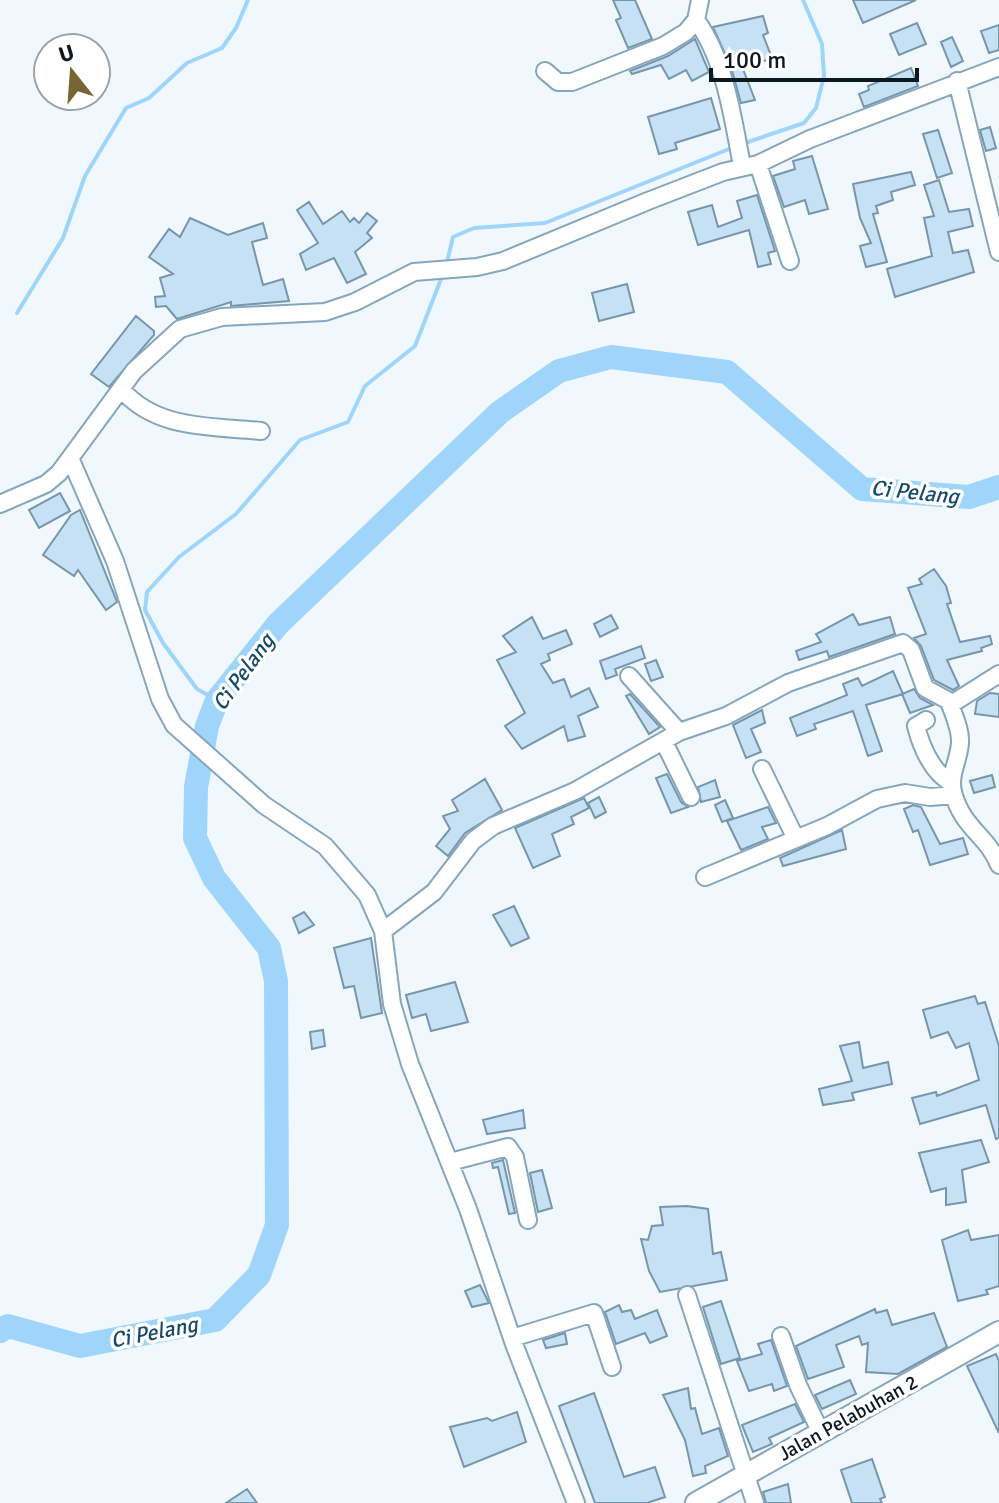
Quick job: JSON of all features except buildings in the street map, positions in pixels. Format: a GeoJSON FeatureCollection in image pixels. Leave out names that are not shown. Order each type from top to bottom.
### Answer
{"type":"FeatureCollection","features":[{"type":"Feature","properties":{"kind":"main road","name":"Jalan Pelabuhan 2"},"geometry":{"type":"LineString","coordinates":[[696,1503],[999,1332]]}},
{"type":"Feature","properties":{"kind":"street"},"geometry":{"type":"LineString","coordinates":[[545,71],[558,82],[572,82],[663,46],[686,32],[696,20],[700,0]]}},
{"type":"Feature","properties":{"kind":"street"},"geometry":{"type":"LineString","coordinates":[[696,20],[706,34],[718,63],[750,165],[790,261]]}},
{"type":"Feature","properties":{"kind":"street"},"geometry":{"type":"LineString","coordinates":[[0,504],[51,481],[156,348],[192,324],[254,314],[325,312],[355,302],[414,272],[491,265],[999,67]]}},
{"type":"Feature","properties":{"kind":"street"},"geometry":{"type":"LineString","coordinates":[[957,81],[999,252]]}},
{"type":"Feature","properties":{"kind":"street"},"geometry":{"type":"LineString","coordinates":[[122,390],[142,410],[155,416],[187,424],[261,431]]}},
{"type":"Feature","properties":{"kind":"street"},"geometry":{"type":"LineString","coordinates":[[70,458],[115,561],[160,699],[174,725],[237,777],[264,805],[309,832],[341,861],[367,895],[383,931],[397,1025],[576,1503]]}},
{"type":"Feature","properties":{"kind":"street"},"geometry":{"type":"LineString","coordinates":[[383,931],[434,892],[481,834],[508,818],[590,784],[679,732],[726,716],[802,677],[903,643],[912,652],[925,688],[947,698],[950,705],[960,744],[953,789]]}},
{"type":"Feature","properties":{"kind":"street"},"geometry":{"type":"LineString","coordinates":[[950,705],[999,674]]}},
{"type":"Feature","properties":{"kind":"street"},"geometry":{"type":"LineString","coordinates":[[629,676],[679,732]]}},
{"type":"Feature","properties":{"kind":"street"},"geometry":{"type":"LineString","coordinates":[[926,720],[916,726],[920,745],[938,774],[953,789],[966,823],[995,848],[999,865]]}},
{"type":"Feature","properties":{"kind":"street"},"geometry":{"type":"LineString","coordinates":[[664,742],[691,797]]}},
{"type":"Feature","properties":{"kind":"street"},"geometry":{"type":"LineString","coordinates":[[762,769],[796,839]]}},
{"type":"Feature","properties":{"kind":"street"},"geometry":{"type":"LineString","coordinates":[[705,877],[892,794],[953,789]]}},
{"type":"Feature","properties":{"kind":"street"},"geometry":{"type":"LineString","coordinates":[[450,1162],[508,1147],[515,1157],[528,1220]]}},
{"type":"Feature","properties":{"kind":"street"},"geometry":{"type":"LineString","coordinates":[[687,1295],[755,1503]]}},
{"type":"Feature","properties":{"kind":"street"},"geometry":{"type":"LineString","coordinates":[[512,1338],[594,1313],[612,1367]]}},
{"type":"Feature","properties":{"kind":"street"},"geometry":{"type":"LineString","coordinates":[[781,1336],[798,1385],[821,1433]]}},
{"type":"Feature","properties":{"kind":"waterway"},"geometry":{"type":"LineString","coordinates":[[17,313],[63,238],[85,176],[126,108],[149,98],[187,63],[222,48],[236,28],[248,0]]}},
{"type":"Feature","properties":{"kind":"waterway"},"geometry":{"type":"LineString","coordinates":[[742,144],[804,123],[816,108],[824,76],[822,44],[803,0]]}},
{"type":"Feature","properties":{"kind":"waterway"},"geometry":{"type":"LineString","coordinates":[[446,266],[453,237],[474,228],[545,223],[734,147]]}},
{"type":"Feature","properties":{"kind":"waterway"},"geometry":{"type":"LineString","coordinates":[[217,700],[197,689],[163,643],[145,610],[147,592],[179,557],[236,514],[300,440],[348,422],[365,386],[415,346],[443,274]]}},
{"type":"Feature","properties":{"kind":"waterway","name":"Ci Pelang"},"geometry":{"type":"LineString","coordinates":[[0,1331],[8,1326],[80,1346],[215,1320],[259,1275],[277,1225],[276,981],[269,948],[214,878],[195,838],[196,787],[207,726],[217,700],[278,624],[500,412],[559,371],[611,357],[727,372],[862,489],[969,497],[999,487]]}}]}
